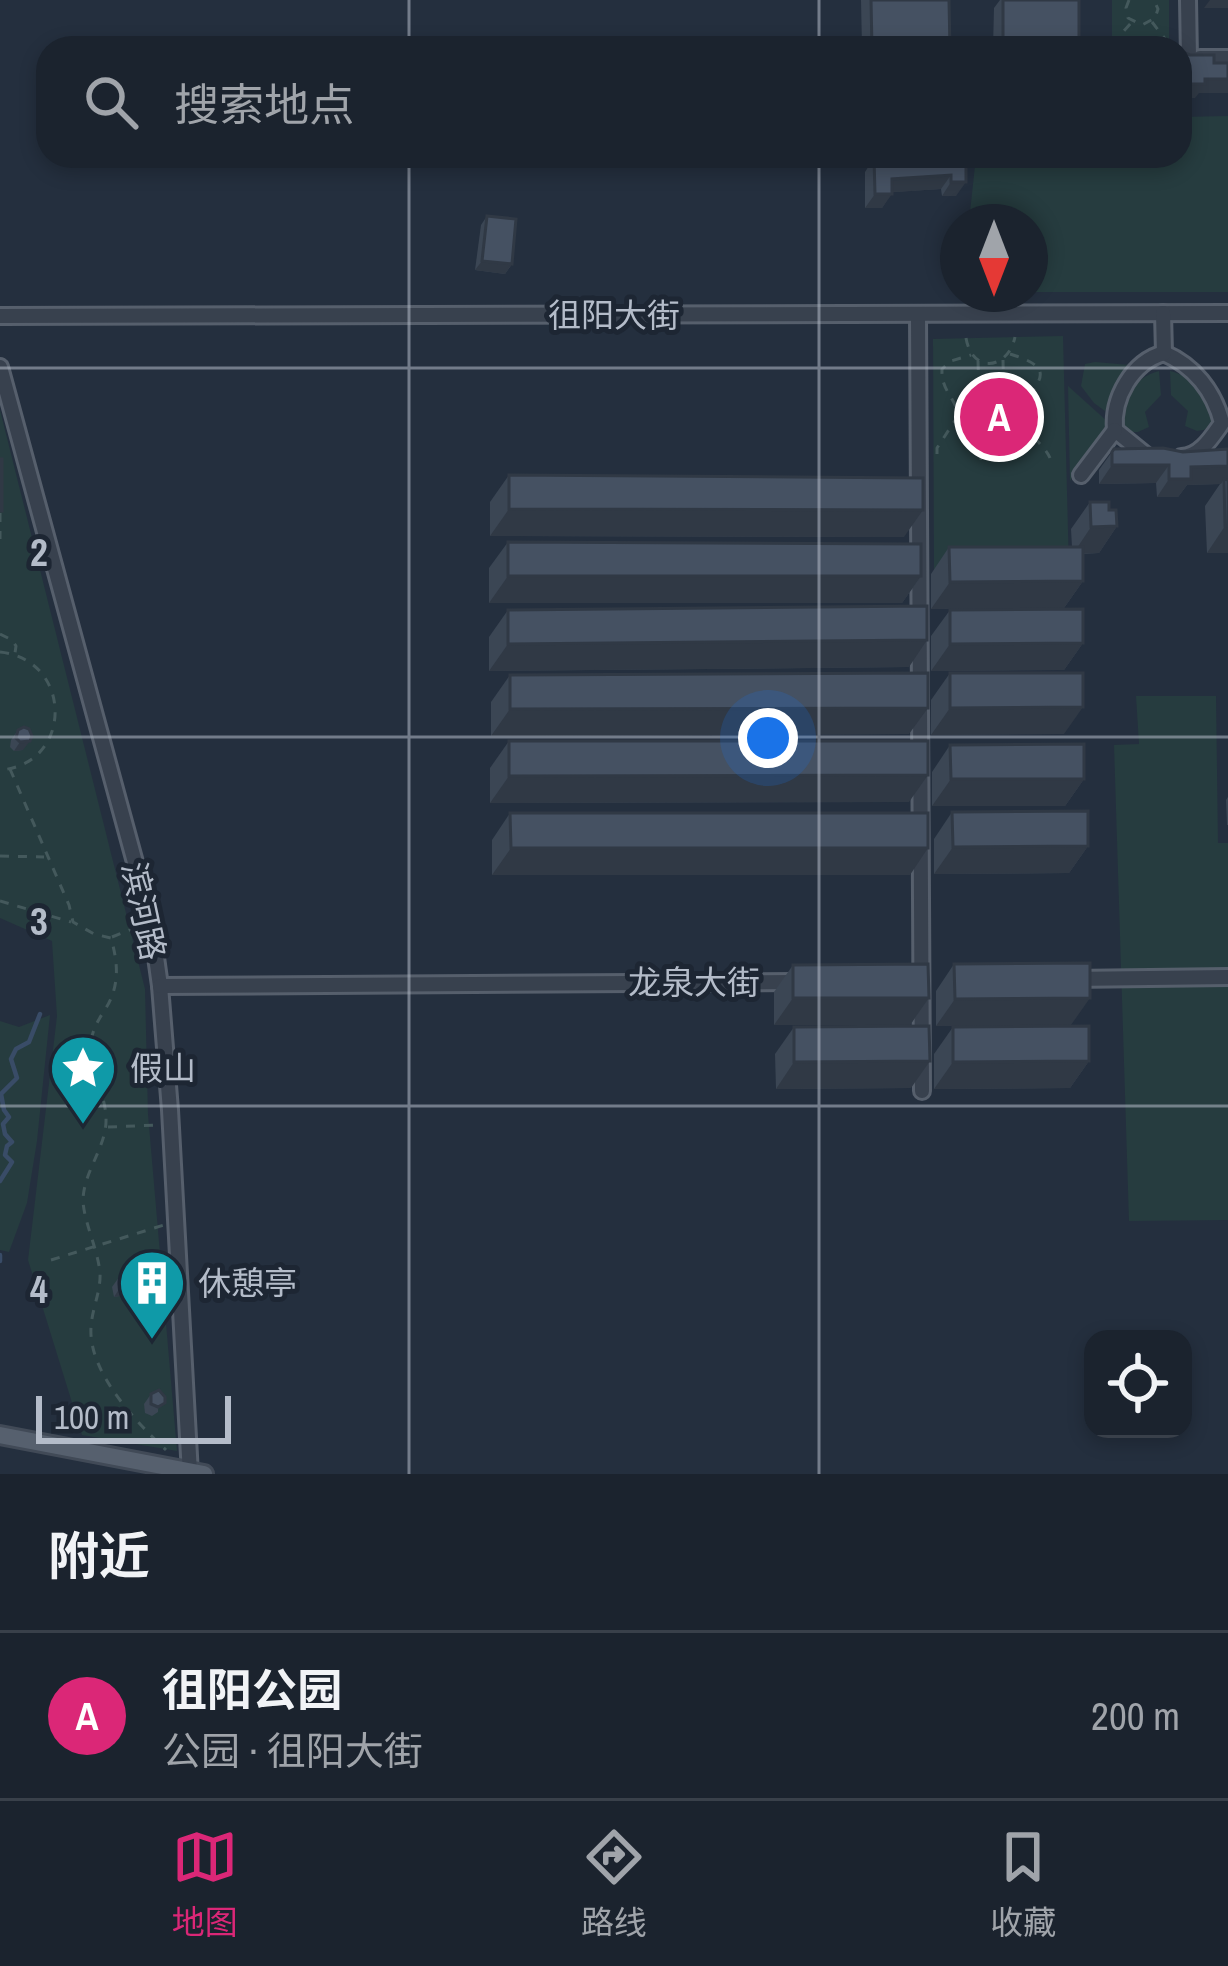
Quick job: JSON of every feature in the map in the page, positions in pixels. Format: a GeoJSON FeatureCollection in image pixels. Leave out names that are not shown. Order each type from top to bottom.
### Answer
{"type":"FeatureCollection","features":[{"type":"Feature","properties":{"kind":"main road"},"geometry":{"type":"LineString","coordinates":[[0,1436],[194,1473]]}},
{"type":"Feature","properties":{"kind":"street"},"geometry":{"type":"LineString","coordinates":[[1186,36],[1188,0]]}},
{"type":"Feature","properties":{"kind":"street"},"geometry":{"type":"LineString","coordinates":[[1192,58],[1228,58]]}},
{"type":"Feature","properties":{"kind":"street"},"geometry":{"type":"LineString","coordinates":[[1163,313],[1164,353]]}},
{"type":"Feature","properties":{"kind":"street","name":"徂阳大街"},"geometry":{"type":"LineString","coordinates":[[0,316],[1228,313]]}},
{"type":"Feature","properties":{"kind":"street"},"geometry":{"type":"LineString","coordinates":[[918,315],[922,1091]]}},
{"type":"Feature","properties":{"kind":"street"},"geometry":{"type":"LineString","coordinates":[[1081,475],[1114,430],[1113,416],[1130,378],[1152,356],[1164,353],[1192,370],[1208,390],[1225,428],[1190,457],[1148,457],[1114,430]]}},
{"type":"Feature","properties":{"kind":"street","name":"滨河路"},"geometry":{"type":"LineString","coordinates":[[0,368],[151,922],[160,986],[194,1473]]}},
{"type":"Feature","properties":{"kind":"street"},"geometry":{"type":"LineString","coordinates":[[1064,979],[1228,977]]}},
{"type":"Feature","properties":{"kind":"street"},"geometry":{"type":"LineString","coordinates":[[898,981],[946,980]]}},
{"type":"Feature","properties":{"kind":"street","name":"龙泉大街"},"geometry":{"type":"LineString","coordinates":[[160,986],[803,982]]}},
{"type":"Feature","properties":{"kind":"path"},"geometry":{"type":"LineString","coordinates":[[1129,0],[1126,13],[1142,25],[1157,14],[1154,0]]}},
{"type":"Feature","properties":{"kind":"path"},"geometry":{"type":"LineString","coordinates":[[1119,36],[1132,22]]}},
{"type":"Feature","properties":{"kind":"path"},"geometry":{"type":"LineString","coordinates":[[1152,22],[1163,36]]}},
{"type":"Feature","properties":{"kind":"path"},"geometry":{"type":"LineString","coordinates":[[967,338],[971,355],[990,364],[1010,354],[1015,337]]}},
{"type":"Feature","properties":{"kind":"path"},"geometry":{"type":"LineString","coordinates":[[1010,354],[1037,365],[1040,372],[1023,420],[1050,458]]}},
{"type":"Feature","properties":{"kind":"path"},"geometry":{"type":"LineString","coordinates":[[937,454],[958,416],[941,382],[942,369],[971,355]]}},
{"type":"Feature","properties":{"kind":"path"},"geometry":{"type":"LineString","coordinates":[[1003,360],[1005,461]]}},
{"type":"Feature","properties":{"kind":"path"},"geometry":{"type":"LineString","coordinates":[[978,361],[981,462]]}},
{"type":"Feature","properties":{"kind":"path"},"geometry":{"type":"LineString","coordinates":[[0,513],[0,539]]}},
{"type":"Feature","properties":{"kind":"path"},"geometry":{"type":"LineString","coordinates":[[0,634],[12,640],[15,655]]}},
{"type":"Feature","properties":{"kind":"path"},"geometry":{"type":"LineString","coordinates":[[0,652],[26,658],[42,671],[56,709],[54,729],[44,747],[29,761],[0,770]]}},
{"type":"Feature","properties":{"kind":"path"},"geometry":{"type":"LineString","coordinates":[[10,769],[73,922]]}},
{"type":"Feature","properties":{"kind":"path"},"geometry":{"type":"LineString","coordinates":[[0,856],[46,857]]}},
{"type":"Feature","properties":{"kind":"path"},"geometry":{"type":"LineString","coordinates":[[0,902],[111,938],[151,922]]}},
{"type":"Feature","properties":{"kind":"path"},"geometry":{"type":"LineString","coordinates":[[111,938],[116,986],[96,1022],[91,1059],[106,1127],[83,1203],[100,1276],[91,1330],[94,1352],[137,1423],[194,1473]]}},
{"type":"Feature","properties":{"kind":"path"},"geometry":{"type":"LineString","coordinates":[[106,1127],[170,1125]]}},
{"type":"Feature","properties":{"kind":"path"},"geometry":{"type":"LineString","coordinates":[[51,1260],[175,1221]]}},
{"type":"Feature","properties":{"kind":"green space"},"geometry":{"type":"Polygon","coordinates":[[[1112,0],[1169,0],[1169,36],[1112,36],[1112,0]]]}},
{"type":"Feature","properties":{"kind":"green space"},"geometry":{"type":"Polygon","coordinates":[[[1228,116],[1228,292],[1048,292],[1048,204],[971,204],[975,168],[1192,168],[1192,117],[1228,116]]]}},
{"type":"Feature","properties":{"kind":"green space"},"geometry":{"type":"Polygon","coordinates":[[[1063,336],[1069,569],[934,570],[933,339],[1063,336]]]}},
{"type":"Feature","properties":{"kind":"green space"},"geometry":{"type":"Polygon","coordinates":[[[1085,364],[1130,365],[1105,411],[1081,386],[1085,364]]]}},
{"type":"Feature","properties":{"kind":"green space"},"geometry":{"type":"Polygon","coordinates":[[[1159,371],[1161,395],[1145,412],[1149,427],[1125,432],[1122,418],[1130,392],[1159,371]]]}},
{"type":"Feature","properties":{"kind":"green space"},"geometry":{"type":"Polygon","coordinates":[[[1170,371],[1203,392],[1211,410],[1209,429],[1185,426],[1188,411],[1171,395],[1170,371]]]}},
{"type":"Feature","properties":{"kind":"green space"},"geometry":{"type":"Polygon","coordinates":[[[1068,386],[1108,422],[1070,481],[1068,386]]]}},
{"type":"Feature","properties":{"kind":"green space"},"geometry":{"type":"Polygon","coordinates":[[[0,410],[145,989],[148,1114],[177,1451],[82,1435],[28,1260],[57,1016],[52,941],[0,918],[0,410]]]}},
{"type":"Feature","properties":{"kind":"green space"},"geometry":{"type":"Polygon","coordinates":[[[1136,696],[1216,696],[1218,843],[1228,843],[1228,1220],[1129,1221],[1114,745],[1139,744],[1136,696]]]}},
{"type":"Feature","properties":{"kind":"green space"},"geometry":{"type":"Polygon","coordinates":[[[50,1015],[27,1203],[9,1252],[0,1250],[0,1021],[19,1027],[50,1015]]]}},
{"type":"Feature","properties":{"kind":"building"},"geometry":{"type":"Polygon","coordinates":[[[871,0],[949,0],[950,36],[872,36],[871,0]]]}},
{"type":"Feature","properties":{"kind":"building"},"geometry":{"type":"Polygon","coordinates":[[[1003,0],[1079,0],[1079,36],[1003,36],[1003,0]]]}},
{"type":"Feature","properties":{"kind":"building"},"geometry":{"type":"Polygon","coordinates":[[[1192,55],[1214,55],[1214,63],[1228,63],[1228,79],[1205,79],[1205,84],[1192,84],[1192,55]]]}},
{"type":"Feature","properties":{"kind":"building"},"geometry":{"type":"Polygon","coordinates":[[[874,168],[966,168],[966,182],[951,182],[951,175],[892,179],[892,194],[875,194],[874,168]]]}},
{"type":"Feature","properties":{"kind":"building"},"geometry":{"type":"Polygon","coordinates":[[[487,216],[516,219],[512,264],[482,261],[487,216]]]}},
{"type":"Feature","properties":{"kind":"building"},"geometry":{"type":"Polygon","coordinates":[[[1114,449],[1183,452],[1228,449],[1228,466],[1191,467],[1191,479],[1169,479],[1169,465],[1112,465],[1114,449]]]}},
{"type":"Feature","properties":{"kind":"building"},"geometry":{"type":"Polygon","coordinates":[[[2,459],[2,511],[0,511],[2,459]]]}},
{"type":"Feature","properties":{"kind":"building"},"geometry":{"type":"Polygon","coordinates":[[[509,475],[923,478],[923,510],[509,509],[509,475]]]}},
{"type":"Feature","properties":{"kind":"building"},"geometry":{"type":"Polygon","coordinates":[[[1224,479],[1228,480],[1228,526],[1225,526],[1224,479]]]}},
{"type":"Feature","properties":{"kind":"building"},"geometry":{"type":"Polygon","coordinates":[[[1090,502],[1109,502],[1109,510],[1116,510],[1117,526],[1091,527],[1090,502]]]}},
{"type":"Feature","properties":{"kind":"building"},"geometry":{"type":"Polygon","coordinates":[[[508,542],[921,544],[921,576],[508,576],[508,542]]]}},
{"type":"Feature","properties":{"kind":"building"},"geometry":{"type":"Polygon","coordinates":[[[949,547],[1083,547],[1083,581],[950,582],[949,547]]]}},
{"type":"Feature","properties":{"kind":"building"},"geometry":{"type":"Polygon","coordinates":[[[927,606],[927,640],[508,644],[508,610],[927,606]]]}},
{"type":"Feature","properties":{"kind":"building"},"geometry":{"type":"Polygon","coordinates":[[[1083,609],[1083,643],[950,644],[950,610],[1083,609]]]}},
{"type":"Feature","properties":{"kind":"building"},"geometry":{"type":"Polygon","coordinates":[[[928,673],[928,708],[510,709],[510,675],[928,673]]]}},
{"type":"Feature","properties":{"kind":"building"},"geometry":{"type":"Polygon","coordinates":[[[950,673],[1083,673],[1083,707],[950,708],[950,673]]]}},
{"type":"Feature","properties":{"kind":"building"},"geometry":{"type":"Polygon","coordinates":[[[24,727],[32,736],[20,742],[18,730],[24,727]]]}},
{"type":"Feature","properties":{"kind":"building"},"geometry":{"type":"Polygon","coordinates":[[[509,741],[928,741],[928,775],[509,776],[509,741]]]}},
{"type":"Feature","properties":{"kind":"building"},"geometry":{"type":"Polygon","coordinates":[[[1084,744],[1084,779],[951,779],[950,745],[1084,744]]]}},
{"type":"Feature","properties":{"kind":"building"},"geometry":{"type":"Polygon","coordinates":[[[1088,811],[1088,846],[953,847],[952,812],[1088,811]]]}},
{"type":"Feature","properties":{"kind":"building"},"geometry":{"type":"Polygon","coordinates":[[[510,813],[928,813],[928,848],[511,848],[510,813]]]}},
{"type":"Feature","properties":{"kind":"building"},"geometry":{"type":"Polygon","coordinates":[[[1090,963],[1090,998],[955,999],[954,964],[1090,963]]]}},
{"type":"Feature","properties":{"kind":"building"},"geometry":{"type":"Polygon","coordinates":[[[928,964],[929,998],[793,998],[793,965],[928,964]]]}},
{"type":"Feature","properties":{"kind":"building"},"geometry":{"type":"Polygon","coordinates":[[[929,1026],[930,1061],[794,1062],[794,1027],[929,1026]]]}},
{"type":"Feature","properties":{"kind":"building"},"geometry":{"type":"Polygon","coordinates":[[[1089,1026],[1089,1061],[953,1062],[953,1027],[1089,1026]]]}},
{"type":"Feature","properties":{"kind":"building"},"geometry":{"type":"Polygon","coordinates":[[[158,1268],[159,1277],[123,1283],[122,1273],[158,1268]]]}},
{"type":"Feature","properties":{"kind":"building"},"geometry":{"type":"Polygon","coordinates":[[[159,1390],[165,1403],[158,1407],[151,1404],[151,1394],[159,1390]]]}},
{"type":"Feature","properties":{"kind":"waterway"},"geometry":{"type":"LineString","coordinates":[[0,1181],[12,1162],[5,1155],[12,1142],[5,1134],[3,1124],[9,1117],[1,1094],[17,1078],[11,1059],[16,1049],[29,1042],[40,1014]]}},
{"type":"Feature","properties":{"kind":"waterway"},"geometry":{"type":"LineString","coordinates":[[0,1255],[0,1261]]}},
{"type":"Feature","properties":{"kind":"place","name":"徂阳公园"},"geometry":{"type":"Point","coordinates":[999,417]}},
{"type":"Feature","properties":{"kind":"place","name":"假山"},"geometry":{"type":"Point","coordinates":[83,1127]}},
{"type":"Feature","properties":{"kind":"place","name":"休憩亭"},"geometry":{"type":"Point","coordinates":[152,1342]}}]}
